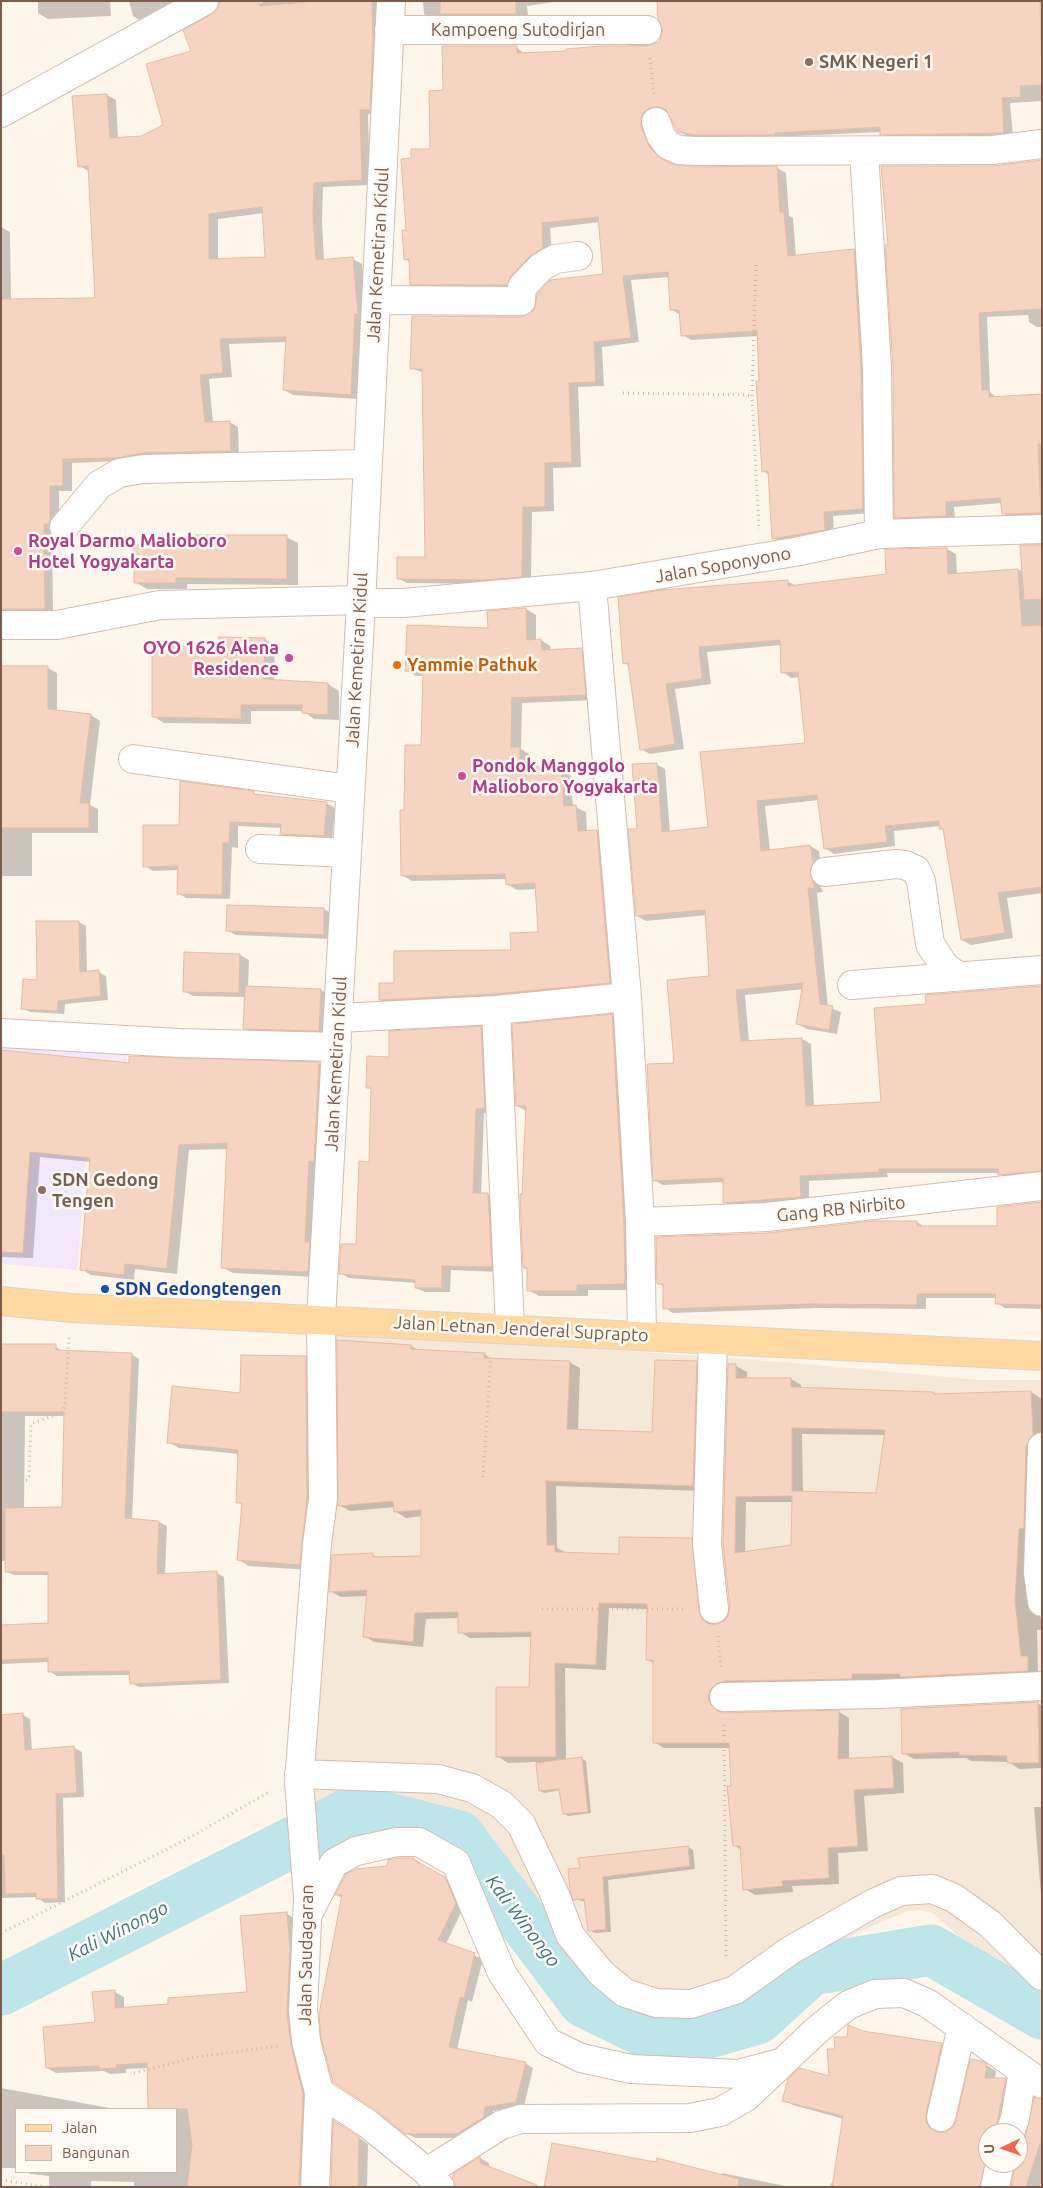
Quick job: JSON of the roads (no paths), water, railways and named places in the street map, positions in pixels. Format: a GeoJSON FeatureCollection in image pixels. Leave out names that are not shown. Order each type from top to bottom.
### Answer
{"type":"FeatureCollection","features":[{"type":"Feature","properties":{"kind":"main road","name":"Jalan Letnan Jenderal Suprapto"},"geometry":{"type":"LineString","coordinates":[[1,1301],[70,1308],[321,1318],[1042,1356]]}},
{"type":"Feature","properties":{"kind":"street"},"geometry":{"type":"LineString","coordinates":[[1,113],[204,1]]}},
{"type":"Feature","properties":{"kind":"street","name":"Jalan Kemetiran Kidul"},"geometry":{"type":"LineString","coordinates":[[299,1778],[317,1544],[323,1499],[321,1318],[361,601],[366,464],[391,1]]}},
{"type":"Feature","properties":{"kind":"street","name":"Kampoeng Sutodirjan"},"geometry":{"type":"LineString","coordinates":[[389,30],[647,30]]}},
{"type":"Feature","properties":{"kind":"street"},"geometry":{"type":"LineString","coordinates":[[656,122],[661,136],[668,145],[679,150],[992,150],[1042,144]]}},
{"type":"Feature","properties":{"kind":"street"},"geometry":{"type":"LineString","coordinates":[[864,150],[876,368],[880,534]]}},
{"type":"Feature","properties":{"kind":"street"},"geometry":{"type":"LineString","coordinates":[[376,300],[521,301],[522,288],[540,267],[555,259],[578,256]]}},
{"type":"Feature","properties":{"kind":"street"},"geometry":{"type":"LineString","coordinates":[[64,527],[98,485],[119,473],[144,469],[366,464]]}},
{"type":"Feature","properties":{"kind":"street","name":"Jalan Soponyono"},"geometry":{"type":"LineString","coordinates":[[1,625],[57,624],[160,605],[361,601],[403,603],[592,586],[760,558],[880,534],[1042,529]]}},
{"type":"Feature","properties":{"kind":"street"},"geometry":{"type":"LineString","coordinates":[[592,586],[627,997],[640,1222],[642,1335]]}},
{"type":"Feature","properties":{"kind":"street"},"geometry":{"type":"LineString","coordinates":[[133,758],[350,789]]}},
{"type":"Feature","properties":{"kind":"street"},"geometry":{"type":"LineString","coordinates":[[260,849],[347,853]]}},
{"type":"Feature","properties":{"kind":"street"},"geometry":{"type":"LineString","coordinates":[[825,872],[896,864],[905,865],[916,870],[921,882],[930,944],[936,957],[945,967],[959,976]]}},
{"type":"Feature","properties":{"kind":"street"},"geometry":{"type":"LineString","coordinates":[[852,985],[1042,970]]}},
{"type":"Feature","properties":{"kind":"street"},"geometry":{"type":"LineString","coordinates":[[338,1018],[496,1010],[627,997]]}},
{"type":"Feature","properties":{"kind":"street"},"geometry":{"type":"LineString","coordinates":[[496,1010],[510,1328]]}},
{"type":"Feature","properties":{"kind":"street"},"geometry":{"type":"LineString","coordinates":[[1,1033],[179,1043],[336,1047]]}},
{"type":"Feature","properties":{"kind":"street","name":"Gang RB Nirbito"},"geometry":{"type":"LineString","coordinates":[[640,1222],[767,1217],[1042,1186]]}},
{"type":"Feature","properties":{"kind":"street"},"geometry":{"type":"LineString","coordinates":[[713,1340],[707,1545],[714,1609]]}},
{"type":"Feature","properties":{"kind":"street"},"geometry":{"type":"LineString","coordinates":[[1042,1447],[1038,1573],[1042,1602]]}},
{"type":"Feature","properties":{"kind":"street"},"geometry":{"type":"LineString","coordinates":[[724,1697],[879,1694],[1042,1686]]}},
{"type":"Feature","properties":{"kind":"street"},"geometry":{"type":"LineString","coordinates":[[299,1778],[438,1779],[472,1788],[502,1805],[521,1824],[555,1896],[570,1935],[601,1972],[625,1993],[656,2002],[691,2004],[735,1990],[799,1945],[874,1902],[901,1891],[932,1888],[954,1898],[990,1924],[1042,1976]]}},
{"type":"Feature","properties":{"kind":"street","name":"Jalan Saudagaran"},"geometry":{"type":"LineString","coordinates":[[299,1778],[308,1898],[302,1996],[306,2041],[319,2092],[315,2187]]}},
{"type":"Feature","properties":{"kind":"street"},"geometry":{"type":"LineString","coordinates":[[306,1917],[334,1863],[356,1851],[397,1842],[419,1842],[456,1863],[502,1973],[548,2042],[581,2058],[631,2070],[738,2074],[784,2062]]}},
{"type":"Feature","properties":{"kind":"street"},"geometry":{"type":"LineString","coordinates":[[319,2092],[368,2124],[433,2179],[501,2125],[521,2119],[690,2118],[720,2112],[746,2097],[848,2005],[875,1994],[904,1993],[927,2003],[1032,2077],[1013,2123]]}},
{"type":"Feature","properties":{"kind":"street"},"geometry":{"type":"LineString","coordinates":[[940,2117],[962,2027]]}},
{"type":"Feature","properties":{"kind":"street"},"geometry":{"type":"LineString","coordinates":[[994,2187],[998,2173]]}},
{"type":"Feature","properties":{"kind":"waterway","name":"Kali Winongo"},"geometry":{"type":"LineString","coordinates":[[1,1990],[356,1810],[459,1836],[584,2002],[670,2044],[757,2019],[811,1970],[931,1950],[1042,2014]]}},
{"type":"Feature","properties":{"kind":"place","name":"SMK Negeri 1"},"geometry":{"type":"Point","coordinates":[809,62]}},
{"type":"Feature","properties":{"kind":"place","name":"Royal Darmo Malioboro Hotel Yogyakarta"},"geometry":{"type":"Point","coordinates":[18,551]}},
{"type":"Feature","properties":{"kind":"place","name":"OYO 1626 Alena Residence"},"geometry":{"type":"Point","coordinates":[289,658]}},
{"type":"Feature","properties":{"kind":"place","name":"Yammie Pathuk"},"geometry":{"type":"Point","coordinates":[397,665]}},
{"type":"Feature","properties":{"kind":"place","name":"Pondok Manggolo Malioboro Yogyakarta"},"geometry":{"type":"Point","coordinates":[462,776]}},
{"type":"Feature","properties":{"kind":"place","name":"SDN Gedong Tengen"},"geometry":{"type":"Point","coordinates":[42,1190]}},
{"type":"Feature","properties":{"kind":"place","name":"SDN Gedongtengen"},"geometry":{"type":"Point","coordinates":[105,1289]}}]}
